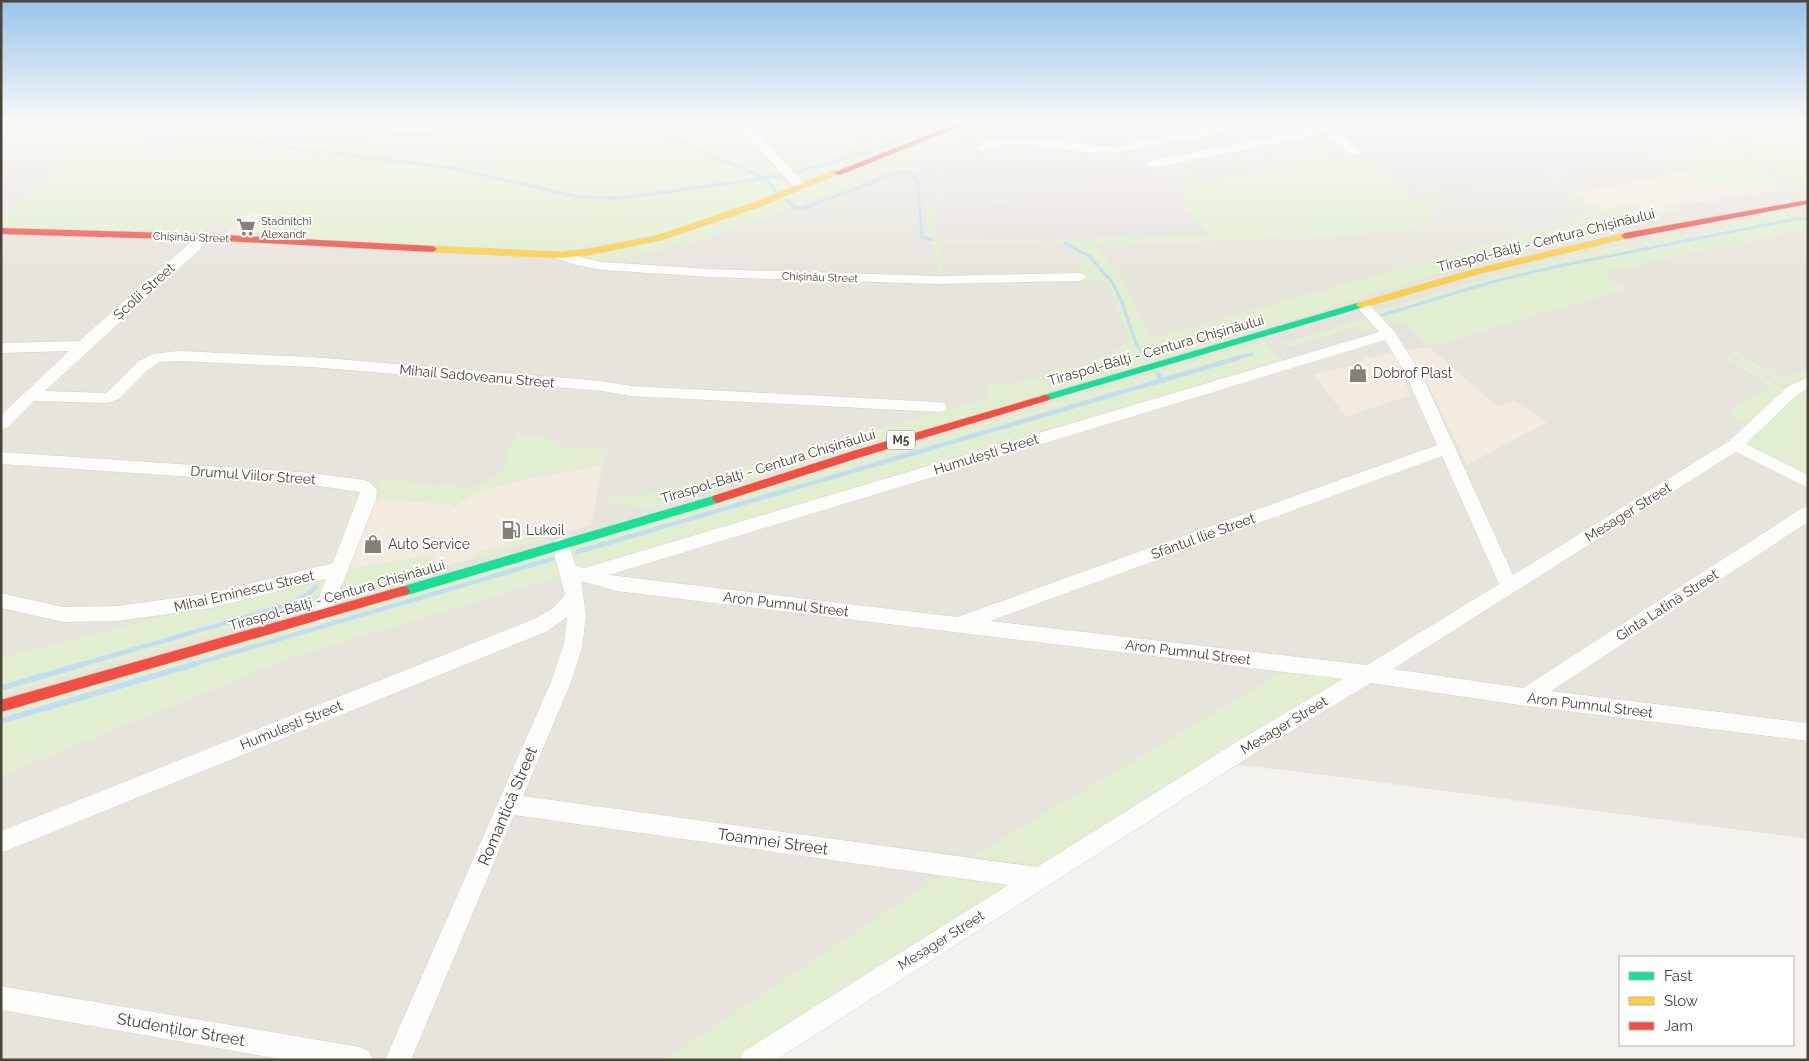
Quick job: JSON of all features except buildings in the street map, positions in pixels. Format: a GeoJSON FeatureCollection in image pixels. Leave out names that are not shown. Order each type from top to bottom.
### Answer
{"type":"FeatureCollection","features":[{"type":"Feature","properties":{"kind":"main road","name":"Chișinău Street"},"geometry":{"type":"LineString","coordinates":[[1,231],[205,237],[561,255],[598,251],[658,238],[711,222],[838,173]]}},
{"type":"Feature","properties":{"kind":"main road","name":"Tiraspol-Bălţi - Centura Chișinăului"},"geometry":{"type":"LineString","coordinates":[[1,706],[561,545],[729,495],[856,454],[1519,260],[1591,242],[1695,221],[1808,202]]}},
{"type":"Feature","properties":{"kind":"street"},"geometry":{"type":"LineString","coordinates":[[788,173],[801,187]]}},
{"type":"Feature","properties":{"kind":"street","name":"Școlii Street"},"geometry":{"type":"LineString","coordinates":[[1,424],[83,346],[205,237]]}},
{"type":"Feature","properties":{"kind":"street","name":"Chișinău Street"},"geometry":{"type":"LineString","coordinates":[[561,255],[580,262],[603,266],[711,273],[938,280],[1081,277]]}},
{"type":"Feature","properties":{"kind":"street"},"geometry":{"type":"LineString","coordinates":[[1362,305],[1389,334],[1412,373],[1509,586]]}},
{"type":"Feature","properties":{"kind":"street","name":"Humulești Street"},"geometry":{"type":"LineString","coordinates":[[576,573],[1389,334]]}},
{"type":"Feature","properties":{"kind":"street"},"geometry":{"type":"LineString","coordinates":[[1,348],[83,346]]}},
{"type":"Feature","properties":{"kind":"street","name":"Mihail Sadoveanu Street"},"geometry":{"type":"LineString","coordinates":[[31,396],[108,398],[114,395],[144,365],[157,357],[179,356],[312,362],[602,386],[631,391],[939,407]]}},
{"type":"Feature","properties":{"kind":"street","name":"Mesager Street"},"geometry":{"type":"LineString","coordinates":[[753,1060],[1245,748],[1369,674],[1735,444],[1792,391],[1808,382]]}},
{"type":"Feature","properties":{"kind":"street"},"geometry":{"type":"LineString","coordinates":[[1735,444],[1808,482]]}},
{"type":"Feature","properties":{"kind":"street","name":"Sfântul Ilie Street"},"geometry":{"type":"LineString","coordinates":[[959,624],[1446,448]]}},
{"type":"Feature","properties":{"kind":"street","name":"Drumul Viilor Street"},"geometry":{"type":"LineString","coordinates":[[1,458],[312,479],[364,486],[369,490],[367,500],[321,615]]}},
{"type":"Feature","properties":{"kind":"street","name":"Ginta Latină Street"},"geometry":{"type":"LineString","coordinates":[[1526,696],[1808,513]]}},
{"type":"Feature","properties":{"kind":"street","name":"Romantică Street"},"geometry":{"type":"LineString","coordinates":[[398,1060],[561,682],[576,636],[577,619],[574,598],[576,573],[561,545]]}},
{"type":"Feature","properties":{"kind":"street","name":"Mihai Eminescu Street"},"geometry":{"type":"LineString","coordinates":[[1,600],[56,613],[73,615],[120,613],[178,607],[227,598],[338,569]]}},
{"type":"Feature","properties":{"kind":"street","name":"Aron Pumnul Street"},"geometry":{"type":"LineString","coordinates":[[576,573],[616,584],[1369,674],[1808,732]]}},
{"type":"Feature","properties":{"kind":"street","name":"Humulești Street"},"geometry":{"type":"LineString","coordinates":[[1,842],[541,625],[559,614],[574,598]]}},
{"type":"Feature","properties":{"kind":"street","name":"Toamnei Street"},"geometry":{"type":"LineString","coordinates":[[508,804],[1039,878]]}},
{"type":"Feature","properties":{"kind":"street","name":"Studenților Street"},"geometry":{"type":"LineString","coordinates":[[1,998],[360,1060]]}},
{"type":"Feature","properties":{"kind":"shaded area"},"geometry":{"type":"Polygon","coordinates":[[[1,173],[1808,173],[1808,839],[1231,764],[776,1060],[1,1060],[1,173]]]}},
{"type":"Feature","properties":{"kind":"shaded area"},"geometry":{"type":"Polygon","coordinates":[[[1084,173],[1156,173],[1179,197],[1177,200],[1210,236],[1068,238],[1059,236],[1059,241],[937,239],[935,204],[1020,207],[1020,202],[1042,200],[1041,193],[1063,193],[1065,198],[1080,198],[1081,203],[1091,202],[1088,191],[1091,189],[1084,173]]]}},
{"type":"Feature","properties":{"kind":"shaded area"},"geometry":{"type":"Polygon","coordinates":[[[1387,173],[1555,173],[1421,194],[1411,190],[1387,173]]]}},
{"type":"Feature","properties":{"kind":"shaded area"},"geometry":{"type":"Polygon","coordinates":[[[1680,173],[1694,173],[1709,188],[1765,183],[1778,192],[1768,199],[1731,206],[1724,200],[1664,206],[1668,209],[1648,214],[1633,203],[1601,210],[1577,193],[1680,173]]]}},
{"type":"Feature","properties":{"kind":"shaded area"},"geometry":{"type":"Polygon","coordinates":[[[1778,192],[1768,199],[1705,209],[1680,211],[1672,205],[1724,200],[1720,197],[1778,192]]]}},
{"type":"Feature","properties":{"kind":"shaded area"},"geometry":{"type":"Polygon","coordinates":[[[244,213],[279,215],[260,236],[225,234],[244,213]]]}},
{"type":"Feature","properties":{"kind":"shaded area"},"geometry":{"type":"Polygon","coordinates":[[[1356,313],[1368,318],[1282,343],[1276,337],[1356,313]]]}},
{"type":"Feature","properties":{"kind":"shaded area"},"geometry":{"type":"Polygon","coordinates":[[[1403,322],[1429,347],[1406,350],[1386,327],[1403,322]]]}},
{"type":"Feature","properties":{"kind":"shaded area"},"geometry":{"type":"Polygon","coordinates":[[[1356,327],[1361,331],[1292,351],[1287,348],[1356,327]]]}},
{"type":"Feature","properties":{"kind":"shaded area"},"geometry":{"type":"Polygon","coordinates":[[[1429,347],[1497,406],[1514,401],[1547,422],[1467,465],[1425,379],[1406,350],[1429,347]]]}},
{"type":"Feature","properties":{"kind":"shaded area"},"geometry":{"type":"Polygon","coordinates":[[[1394,353],[1410,395],[1346,417],[1314,374],[1360,364],[1365,358],[1394,353]]]}},
{"type":"Feature","properties":{"kind":"shaded area"},"geometry":{"type":"Polygon","coordinates":[[[603,465],[591,525],[427,571],[434,554],[347,570],[376,499],[453,504],[451,509],[465,499],[487,489],[536,477],[603,465]]]}},
{"type":"Feature","properties":{"kind":"green space"},"geometry":{"type":"Polygon","coordinates":[[[55,173],[782,173],[790,184],[788,189],[659,233],[574,249],[533,250],[260,236],[278,215],[244,213],[233,225],[211,224],[202,233],[1,228],[1,219],[55,173]]]}},
{"type":"Feature","properties":{"kind":"green space"},"geometry":{"type":"Polygon","coordinates":[[[792,173],[830,173],[816,178],[796,177],[792,173]]]}},
{"type":"Feature","properties":{"kind":"green space"},"geometry":{"type":"Polygon","coordinates":[[[839,173],[883,173],[798,206],[704,239],[601,263],[590,260],[589,256],[839,173]]]}},
{"type":"Feature","properties":{"kind":"green space"},"geometry":{"type":"Polygon","coordinates":[[[937,173],[943,173],[942,194],[945,197],[1020,200],[1020,202],[943,199],[938,196],[937,173]]]}},
{"type":"Feature","properties":{"kind":"green space"},"geometry":{"type":"Polygon","coordinates":[[[1164,173],[1185,173],[1196,182],[1178,183],[1164,173]]]}},
{"type":"Feature","properties":{"kind":"green space"},"geometry":{"type":"Polygon","coordinates":[[[1260,173],[1380,173],[1419,203],[1436,200],[1436,208],[1429,223],[1421,227],[1398,232],[1211,241],[1095,244],[1123,280],[1150,339],[1595,213],[1548,180],[1556,178],[1601,210],[1633,203],[1648,214],[1667,209],[1664,206],[1672,205],[1680,211],[1489,258],[1140,366],[647,509],[616,505],[608,501],[607,494],[630,496],[657,491],[937,413],[946,405],[961,406],[989,397],[989,383],[1016,383],[1054,375],[1054,369],[1089,366],[1130,341],[1106,281],[1072,281],[1080,272],[1085,256],[1060,243],[941,242],[943,275],[938,275],[936,246],[928,242],[927,204],[935,204],[937,239],[1059,241],[1058,236],[1068,238],[1210,236],[1181,204],[1190,202],[1179,189],[1260,173]]]}},
{"type":"Feature","properties":{"kind":"green space"},"geometry":{"type":"Polygon","coordinates":[[[1694,173],[1768,173],[1778,184],[1778,192],[1765,183],[1709,188],[1694,173]]]}},
{"type":"Feature","properties":{"kind":"green space"},"geometry":{"type":"Polygon","coordinates":[[[1782,173],[1808,173],[1808,187],[1782,173]]]}},
{"type":"Feature","properties":{"kind":"green space"},"geometry":{"type":"Polygon","coordinates":[[[1780,212],[1808,214],[1808,229],[1603,273],[1627,289],[1429,347],[1403,322],[1386,327],[1376,315],[1378,310],[1545,261],[1673,234],[1695,234],[1721,229],[1743,220],[1780,212]]]}},
{"type":"Feature","properties":{"kind":"green space"},"geometry":{"type":"Polygon","coordinates":[[[1368,318],[1373,327],[1361,331],[1356,327],[1287,348],[1282,343],[1368,318]]]}},
{"type":"Feature","properties":{"kind":"green space"},"geometry":{"type":"Polygon","coordinates":[[[1262,341],[1284,362],[581,571],[572,545],[1262,341]]]}},
{"type":"Feature","properties":{"kind":"green space"},"geometry":{"type":"Polygon","coordinates":[[[1732,350],[1782,379],[1808,369],[1808,377],[1792,386],[1786,385],[1728,352],[1732,350]]]}},
{"type":"Feature","properties":{"kind":"green space"},"geometry":{"type":"Polygon","coordinates":[[[1724,354],[1786,390],[1752,423],[1738,420],[1727,413],[1771,386],[1720,355],[1724,354]]]}},
{"type":"Feature","properties":{"kind":"green space"},"geometry":{"type":"Polygon","coordinates":[[[1808,386],[1808,394],[1801,397],[1808,404],[1808,478],[1743,445],[1795,394],[1808,386]]]}},
{"type":"Feature","properties":{"kind":"green space"},"geometry":{"type":"Polygon","coordinates":[[[517,433],[556,439],[552,446],[609,450],[603,465],[503,484],[467,499],[450,510],[452,504],[376,499],[379,479],[473,487],[500,474],[517,433]]]}},
{"type":"Feature","properties":{"kind":"green space"},"geometry":{"type":"Polygon","coordinates":[[[350,490],[358,495],[361,501],[336,563],[328,565],[351,513],[350,490]]]}},
{"type":"Feature","properties":{"kind":"green space"},"geometry":{"type":"Polygon","coordinates":[[[552,530],[554,536],[475,558],[474,553],[552,530]]]}},
{"type":"Feature","properties":{"kind":"green space"},"geometry":{"type":"Polygon","coordinates":[[[555,552],[562,576],[290,658],[1,776],[1,713],[555,552]]]}},
{"type":"Feature","properties":{"kind":"green space"},"geometry":{"type":"Polygon","coordinates":[[[434,554],[429,567],[360,591],[350,592],[341,586],[347,570],[434,554]]]}},
{"type":"Feature","properties":{"kind":"green space"},"geometry":{"type":"Polygon","coordinates":[[[320,577],[327,581],[321,591],[292,612],[1,695],[1,658],[320,577]]]}},
{"type":"Feature","properties":{"kind":"green space"},"geometry":{"type":"Polygon","coordinates":[[[1283,672],[1347,677],[1038,866],[973,856],[1283,672]]]}},
{"type":"Feature","properties":{"kind":"green space"},"geometry":{"type":"Polygon","coordinates":[[[946,872],[1015,883],[736,1060],[664,1060],[946,872]]]}},
{"type":"Feature","properties":{"kind":"waterway"},"geometry":{"type":"LineString","coordinates":[[472,173],[579,197],[622,198],[764,178]]}},
{"type":"Feature","properties":{"kind":"waterway"},"geometry":{"type":"LineString","coordinates":[[751,173],[764,178]]}},
{"type":"Feature","properties":{"kind":"waterway"},"geometry":{"type":"LineString","coordinates":[[786,200],[796,208],[803,208],[900,173]]}},
{"type":"Feature","properties":{"kind":"waterway"},"geometry":{"type":"LineString","coordinates":[[909,173],[917,178],[922,237],[932,240]]}},
{"type":"Feature","properties":{"kind":"waterway"},"geometry":{"type":"LineString","coordinates":[[764,178],[780,176]]}},
{"type":"Feature","properties":{"kind":"waterway"},"geometry":{"type":"LineString","coordinates":[[764,178],[775,191]]}},
{"type":"Feature","properties":{"kind":"waterway"},"geometry":{"type":"LineString","coordinates":[[1382,315],[1492,282],[1554,267],[1795,219],[1806,219]]}},
{"type":"Feature","properties":{"kind":"waterway"},"geometry":{"type":"LineString","coordinates":[[1065,243],[1089,256],[1112,282],[1121,300],[1137,346],[1147,359]]}},
{"type":"Feature","properties":{"kind":"waterway"},"geometry":{"type":"LineString","coordinates":[[1233,359],[1252,354]]}},
{"type":"Feature","properties":{"kind":"waterway"},"geometry":{"type":"LineString","coordinates":[[1162,380],[1238,358]]}},
{"type":"Feature","properties":{"kind":"waterway"},"geometry":{"type":"LineString","coordinates":[[1158,374],[1162,380]]}},
{"type":"Feature","properties":{"kind":"waterway"},"geometry":{"type":"LineString","coordinates":[[577,552],[1162,380]]}},
{"type":"Feature","properties":{"kind":"waterway"},"geometry":{"type":"LineString","coordinates":[[191,665],[552,559]]}},
{"type":"Feature","properties":{"kind":"waterway"},"geometry":{"type":"LineString","coordinates":[[80,665],[284,606],[307,595],[316,587]]}},
{"type":"Feature","properties":{"kind":"waterway"},"geometry":{"type":"LineString","coordinates":[[1,688],[84,664]]}},
{"type":"Feature","properties":{"kind":"waterway"},"geometry":{"type":"LineString","coordinates":[[1,721],[195,664]]}},
{"type":"Feature","properties":{"kind":"traffic: fast"},"geometry":{"type":"LineString","coordinates":[[1045,398],[1361,305]]}},
{"type":"Feature","properties":{"kind":"traffic: fast"},"geometry":{"type":"LineString","coordinates":[[404,591],[717,499]]}},
{"type":"Feature","properties":{"kind":"traffic: slow"},"geometry":{"type":"LineString","coordinates":[[433,249],[561,255],[588,252],[658,238],[756,205],[837,173]]}},
{"type":"Feature","properties":{"kind":"traffic: slow"},"geometry":{"type":"LineString","coordinates":[[1361,305],[1475,272],[1625,236]]}},
{"type":"Feature","properties":{"kind":"traffic: jam"},"geometry":{"type":"LineString","coordinates":[[1625,236],[1808,202]]}},
{"type":"Feature","properties":{"kind":"traffic: jam"},"geometry":{"type":"LineString","coordinates":[[1,231],[205,237],[433,249]]}},
{"type":"Feature","properties":{"kind":"traffic: jam"},"geometry":{"type":"LineString","coordinates":[[717,499],[857,454],[1045,398]]}},
{"type":"Feature","properties":{"kind":"traffic: jam"},"geometry":{"type":"LineString","coordinates":[[1,706],[404,591]]}},
{"type":"Feature","properties":{"kind":"place","name":"Stadnitchi Alexandr"},"geometry":{"type":"Point","coordinates":[246,227]}},
{"type":"Feature","properties":{"kind":"place","name":"Dobrof Plast"},"geometry":{"type":"Point","coordinates":[1358,373]}},
{"type":"Feature","properties":{"kind":"place","name":"Lukoil"},"geometry":{"type":"Point","coordinates":[511,530]}},
{"type":"Feature","properties":{"kind":"place","name":"Auto Service"},"geometry":{"type":"Point","coordinates":[373,544]}}]}
